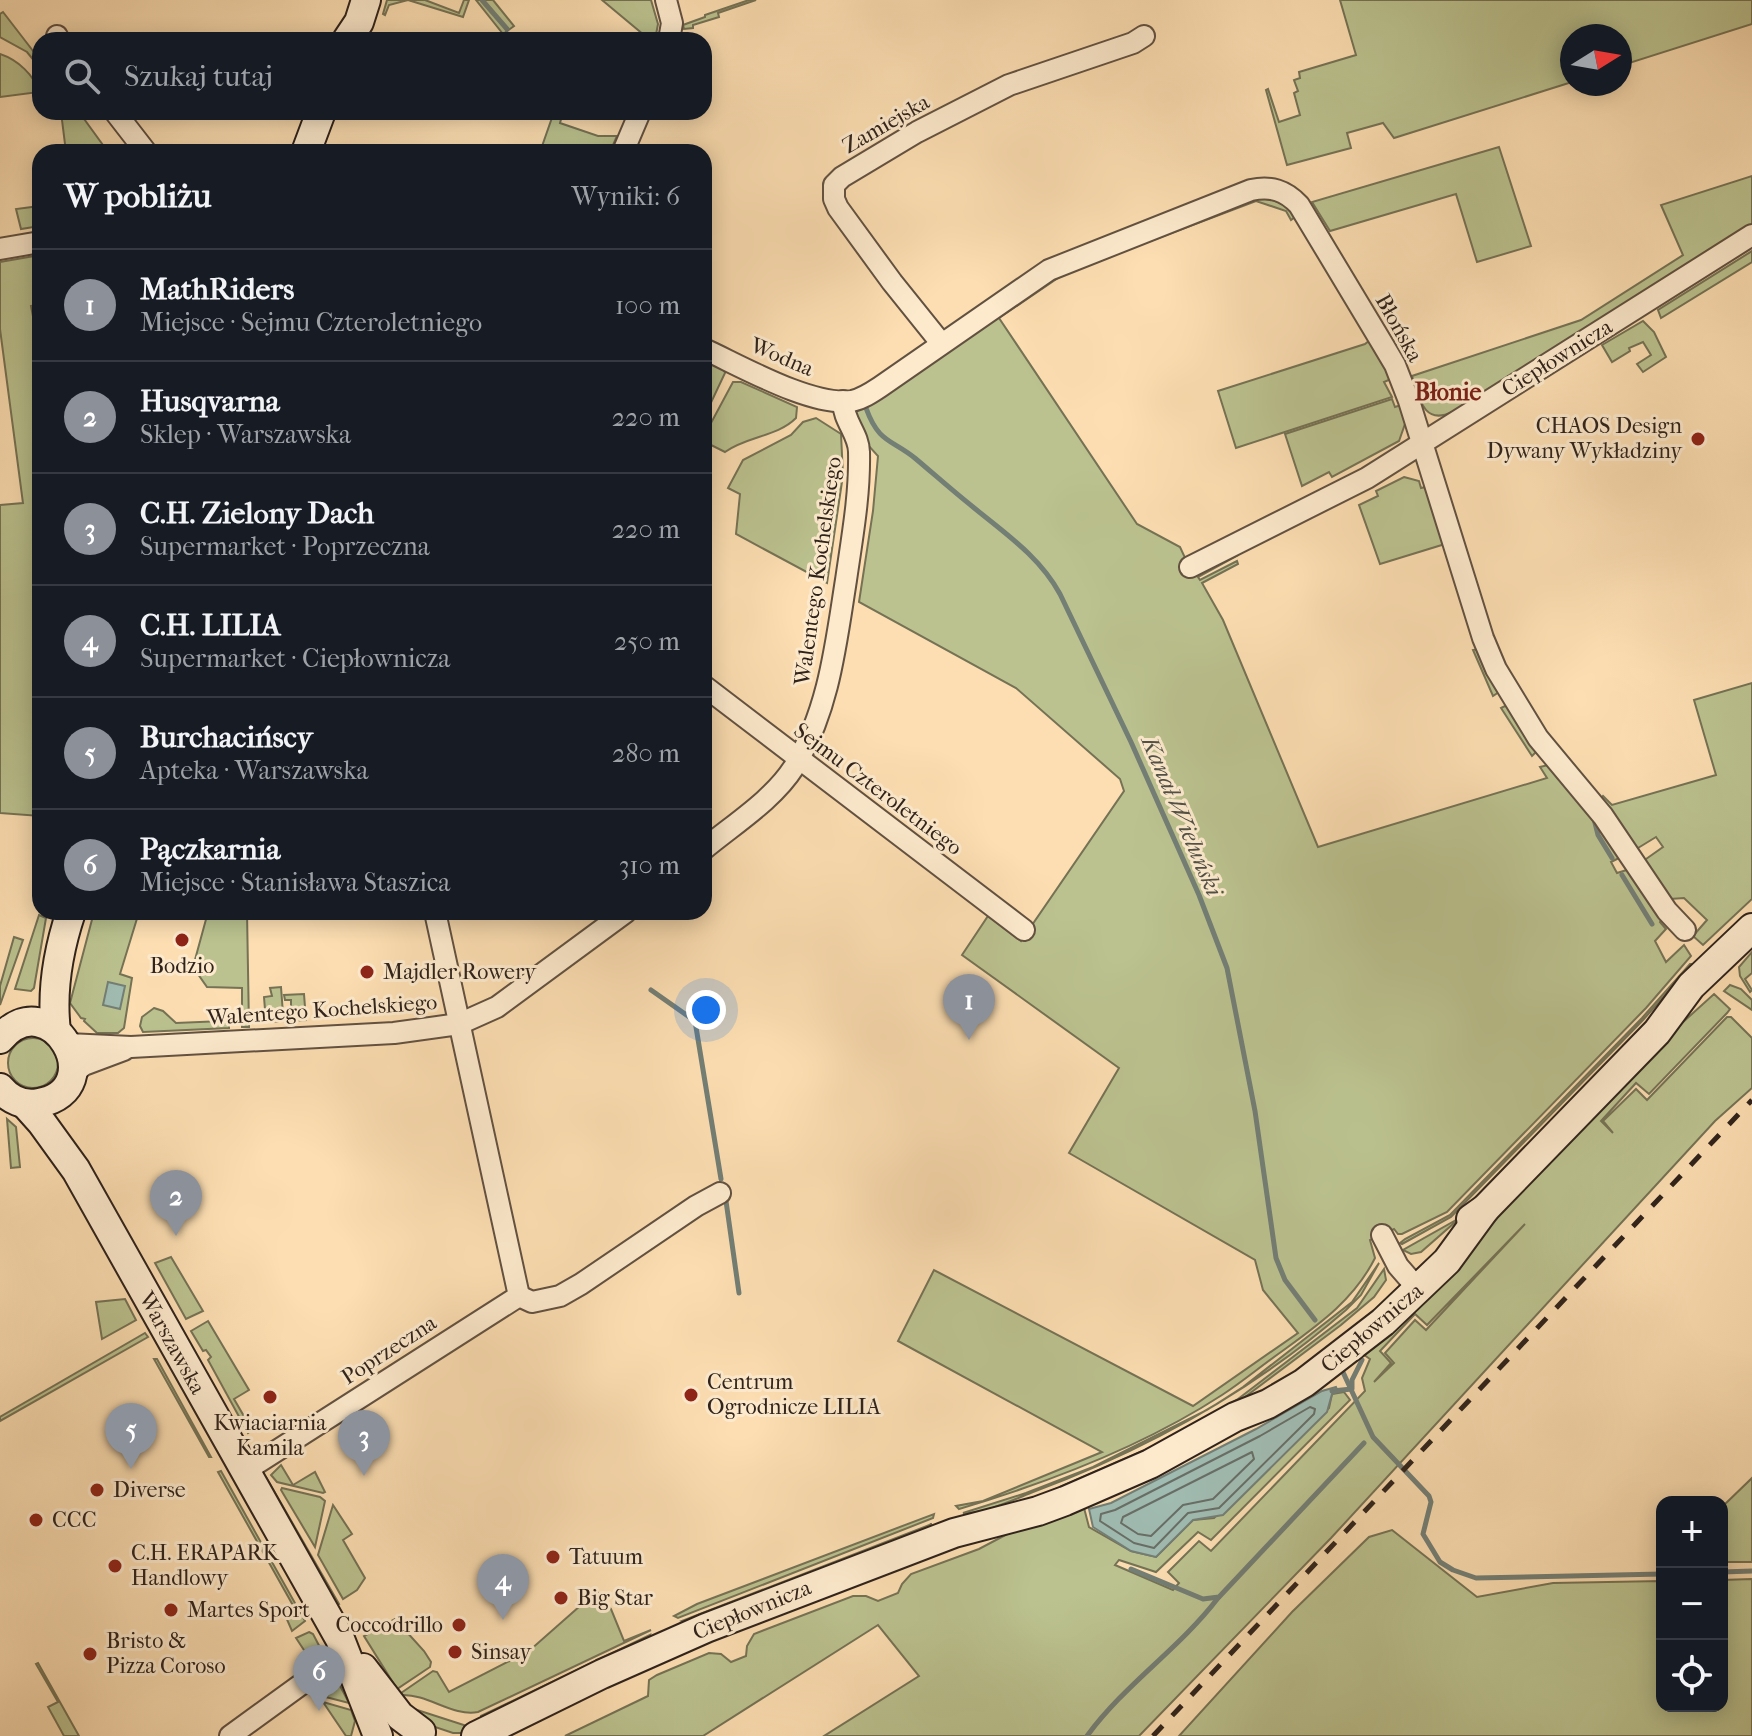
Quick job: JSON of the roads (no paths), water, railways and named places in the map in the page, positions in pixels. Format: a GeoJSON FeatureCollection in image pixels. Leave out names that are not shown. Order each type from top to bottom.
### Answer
{"type":"FeatureCollection","features":[{"type":"Feature","properties":{"kind":"main road"},"geometry":{"type":"LineString","coordinates":[[309,144],[318,120]]}},
{"type":"Feature","properties":{"kind":"main road"},"geometry":{"type":"LineString","coordinates":[[326,144],[333,120]]}},
{"type":"Feature","properties":{"kind":"main road"},"geometry":{"type":"LineString","coordinates":[[28,1023],[51,920]]}},
{"type":"Feature","properties":{"kind":"main road","name":"Warszawska"},"geometry":{"type":"LineString","coordinates":[[69,920],[54,982],[53,1008],[62,1038],[73,1058],[65,1084],[62,1126],[76,1170]]}},
{"type":"Feature","properties":{"kind":"main road","name":"Ciepłownicza"},"geometry":{"type":"LineString","coordinates":[[522,1736],[598,1697],[701,1651],[960,1550],[1038,1511],[1150,1464],[1235,1417],[1261,1392],[1412,1282],[1452,1231],[1485,1209],[1657,1032],[1691,986],[1752,928]]}},
{"type":"Feature","properties":{"kind":"main road","name":"Ciepłownicza"},"geometry":{"type":"LineString","coordinates":[[1657,1032],[1707,993],[1752,944]]}},
{"type":"Feature","properties":{"kind":"main road"},"geometry":{"type":"LineString","coordinates":[[0,1039],[10,1030],[28,1023],[40,1024],[62,1038]]}},
{"type":"Feature","properties":{"kind":"main road"},"geometry":{"type":"LineString","coordinates":[[25,1104],[45,1102],[65,1084]]}},
{"type":"Feature","properties":{"kind":"main road","name":"Warszawska"},"geometry":{"type":"LineString","coordinates":[[0,1088],[12,1099],[25,1104],[76,1170],[340,1639],[378,1736]]}},
{"type":"Feature","properties":{"kind":"main road","name":"Ciepłownicza"},"geometry":{"type":"LineString","coordinates":[[476,1736],[602,1674],[741,1614],[954,1533],[1038,1511]]}},
{"type":"Feature","properties":{"kind":"main road","name":"Warszawska"},"geometry":{"type":"LineString","coordinates":[[340,1639],[418,1735]]}},
{"type":"Feature","properties":{"kind":"street"},"geometry":{"type":"LineString","coordinates":[[666,0],[672,23],[670,32]]}},
{"type":"Feature","properties":{"kind":"street","name":"Zamiejska"},"geometry":{"type":"LineString","coordinates":[[941,343],[838,208],[834,185],[842,177],[917,132],[999,90],[1133,43],[1144,36]]}},
{"type":"Feature","properties":{"kind":"street"},"geometry":{"type":"LineString","coordinates":[[121,120],[140,144]]}},
{"type":"Feature","properties":{"kind":"street"},"geometry":{"type":"LineString","coordinates":[[626,144],[637,120]]}},
{"type":"Feature","properties":{"kind":"street","name":"Błońska"},"geometry":{"type":"LineString","coordinates":[[843,401],[868,395],[1020,288],[1060,265],[1251,190],[1272,188],[1285,192],[1299,205],[1382,343],[1402,383],[1483,638],[1501,677],[1538,738],[1603,816],[1667,911],[1685,930]]}},
{"type":"Feature","properties":{"kind":"street","name":"Ciepłownicza"},"geometry":{"type":"LineString","coordinates":[[1190,567],[1367,478],[1752,235]]}},
{"type":"Feature","properties":{"kind":"street"},"geometry":{"type":"LineString","coordinates":[[0,249],[32,243]]}},
{"type":"Feature","properties":{"kind":"street","name":"Wodna"},"geometry":{"type":"LineString","coordinates":[[712,353],[804,393],[843,401]]}},
{"type":"Feature","properties":{"kind":"street","name":"Walentego Kochelskiego"},"geometry":{"type":"LineString","coordinates":[[712,842],[785,780],[817,720],[829,680],[856,507],[859,448],[844,415],[843,401]]}},
{"type":"Feature","properties":{"kind":"street","name":"Sejmu Czteroletniego"},"geometry":{"type":"LineString","coordinates":[[712,692],[1024,930]]}},
{"type":"Feature","properties":{"kind":"street"},"geometry":{"type":"LineString","coordinates":[[437,920],[519,1296],[532,1302],[560,1296],[720,1193]]}},
{"type":"Feature","properties":{"kind":"street","name":"Walentego Kochelskiego"},"geometry":{"type":"LineString","coordinates":[[62,1038],[131,1047],[394,1033],[459,1024],[497,1007],[615,920]]}},
{"type":"Feature","properties":{"kind":"street","name":"Walentego Kochelskiego"},"geometry":{"type":"LineString","coordinates":[[65,1084],[84,1065],[131,1047]]}},
{"type":"Feature","properties":{"kind":"street"},"geometry":{"type":"LineString","coordinates":[[1382,1235],[1392,1257],[1412,1282]]}},
{"type":"Feature","properties":{"kind":"street","name":"Poprzeczna"},"geometry":{"type":"LineString","coordinates":[[245,1471],[519,1296]]}},
{"type":"Feature","properties":{"kind":"street"},"geometry":{"type":"LineString","coordinates":[[230,1736],[310,1678]]}},
{"type":"Feature","properties":{"kind":"water"},"geometry":{"type":"Polygon","coordinates":[[[108,982],[125,986],[120,1009],[103,1005],[108,982]]]}},
{"type":"Feature","properties":{"kind":"water"},"geometry":{"type":"Polygon","coordinates":[[[1336,1387],[1338,1392],[1332,1394],[1327,1412],[1223,1515],[1193,1520],[1156,1557],[1131,1551],[1093,1527],[1089,1509],[1111,1503],[1256,1429],[1322,1391],[1336,1387]]]}},
{"type":"Feature","properties":{"kind":"waterway","name":"Kanał Wieluński"},"geometry":{"type":"LineString","coordinates":[[482,0],[507,29]]}},
{"type":"Feature","properties":{"kind":"waterway","name":"Kanał Wieluński"},"geometry":{"type":"LineString","coordinates":[[866,408],[881,435],[916,459],[1021,547],[1043,569],[1060,594],[1131,742],[1199,895],[1227,968],[1255,1111],[1276,1258],[1285,1280],[1315,1320]]}},
{"type":"Feature","properties":{"kind":"waterway"},"geometry":{"type":"LineString","coordinates":[[1594,819],[1598,835],[1612,858]]}},
{"type":"Feature","properties":{"kind":"waterway"},"geometry":{"type":"LineString","coordinates":[[1622,875],[1652,924]]}},
{"type":"Feature","properties":{"kind":"waterway"},"geometry":{"type":"LineString","coordinates":[[651,990],[695,1021],[721,1179]]}},
{"type":"Feature","properties":{"kind":"waterway"},"geometry":{"type":"LineString","coordinates":[[726,1201],[739,1293]]}},
{"type":"Feature","properties":{"kind":"waterway","name":"Kanał Wieluński"},"geometry":{"type":"LineString","coordinates":[[1332,1391],[1352,1389],[1352,1380],[1362,1360]]}},
{"type":"Feature","properties":{"kind":"waterway","name":"Kanał Wieluński"},"geometry":{"type":"LineString","coordinates":[[1342,1370],[1373,1437],[1429,1496],[1431,1502],[1423,1534],[1440,1562],[1476,1578],[1656,1574]]}},
{"type":"Feature","properties":{"kind":"waterway"},"geometry":{"type":"LineString","coordinates":[[1131,1569],[1203,1599],[1219,1597],[1364,1443]]}},
{"type":"Feature","properties":{"kind":"waterway","name":"Kanał Wieluński"},"geometry":{"type":"LineString","coordinates":[[1728,1572],[1752,1571]]}},
{"type":"Feature","properties":{"kind":"waterway"},"geometry":{"type":"LineString","coordinates":[[1087,1736],[1218,1598]]}},
{"type":"Feature","properties":{"kind":"railway"},"geometry":{"type":"LineString","coordinates":[[1153,1736],[1752,1100]]}},
{"type":"Feature","properties":{"kind":"place","name":"CHAOS Design Dywany Wykładziny"},"geometry":{"type":"Point","coordinates":[1698,439]}},
{"type":"Feature","properties":{"kind":"place","name":"Bodzio"},"geometry":{"type":"Point","coordinates":[182,940]}},
{"type":"Feature","properties":{"kind":"place","name":"Majdler Rowery"},"geometry":{"type":"Point","coordinates":[367,972]}},
{"type":"Feature","properties":{"kind":"place","name":"MathRiders"},"geometry":{"type":"Point","coordinates":[969,1040]}},
{"type":"Feature","properties":{"kind":"place","name":"Husqvarna"},"geometry":{"type":"Point","coordinates":[176,1236]}},
{"type":"Feature","properties":{"kind":"place","name":"Centrum Ogrodnicze LILIA"},"geometry":{"type":"Point","coordinates":[691,1395]}},
{"type":"Feature","properties":{"kind":"place","name":"Kwiaciarnia Kamila"},"geometry":{"type":"Point","coordinates":[270,1397]}},
{"type":"Feature","properties":{"kind":"place","name":"Burchacińscy"},"geometry":{"type":"Point","coordinates":[131,1469]}},
{"type":"Feature","properties":{"kind":"place","name":"C.H. Zielony Dach"},"geometry":{"type":"Point","coordinates":[364,1476]}},
{"type":"Feature","properties":{"kind":"place","name":"Diverse"},"geometry":{"type":"Point","coordinates":[97,1490]}},
{"type":"Feature","properties":{"kind":"place","name":"CCC"},"geometry":{"type":"Point","coordinates":[36,1520]}},
{"type":"Feature","properties":{"kind":"place","name":"Tatuum"},"geometry":{"type":"Point","coordinates":[553,1557]}},
{"type":"Feature","properties":{"kind":"place","name":"C.H. ERAPARK Handlowy"},"geometry":{"type":"Point","coordinates":[115,1566]}},
{"type":"Feature","properties":{"kind":"place","name":"Big Star"},"geometry":{"type":"Point","coordinates":[561,1598]}},
{"type":"Feature","properties":{"kind":"place","name":"Martes Sport"},"geometry":{"type":"Point","coordinates":[171,1610]}},
{"type":"Feature","properties":{"kind":"place","name":"C.H. LILIA"},"geometry":{"type":"Point","coordinates":[503,1620]}},
{"type":"Feature","properties":{"kind":"place","name":"Coccodrillo"},"geometry":{"type":"Point","coordinates":[459,1625]}},
{"type":"Feature","properties":{"kind":"place","name":"Sinsay"},"geometry":{"type":"Point","coordinates":[455,1652]}},
{"type":"Feature","properties":{"kind":"place","name":"Bristo & Pizza Coroso"},"geometry":{"type":"Point","coordinates":[90,1654]}},
{"type":"Feature","properties":{"kind":"place","name":"Pączkarnia"},"geometry":{"type":"Point","coordinates":[319,1711]}},
{"type":"Feature","properties":{"kind":"district","name":"Błonie"},"geometry":{"type":"Point","coordinates":[1448,392]}}]}
